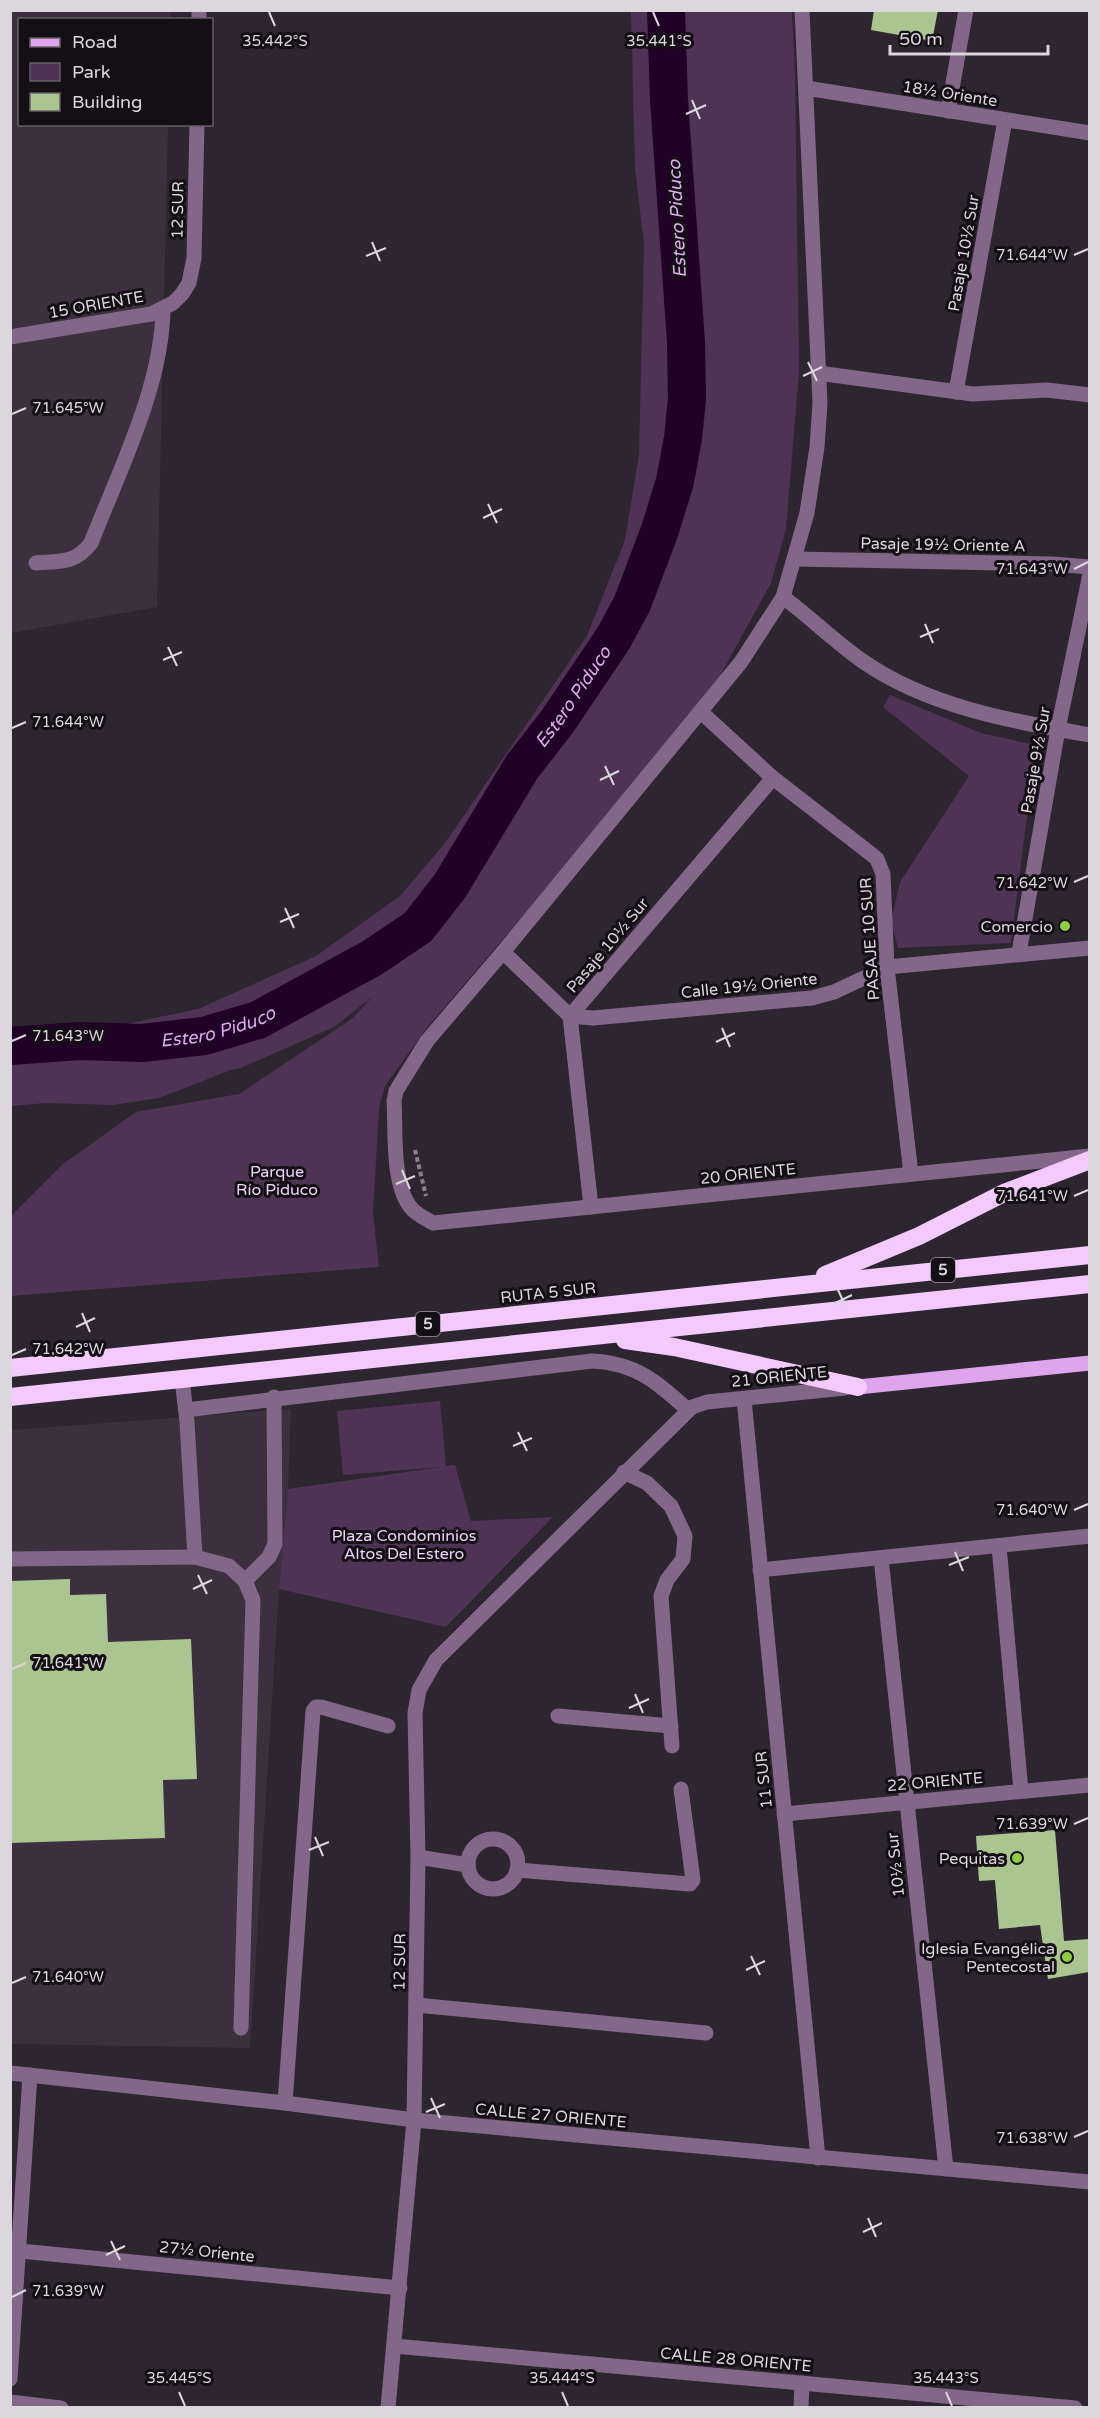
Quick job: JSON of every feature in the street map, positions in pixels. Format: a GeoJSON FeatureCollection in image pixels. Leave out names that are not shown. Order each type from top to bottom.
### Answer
{"type":"FeatureCollection","features":[{"type":"Feature","properties":{"kind":"highway"},"geometry":{"type":"LineString","coordinates":[[796,1285],[891,1249],[1004,1193],[1089,1160]]}},
{"type":"Feature","properties":{"kind":"highway","name":"RUTA 5 SUR"},"geometry":{"type":"LineString","coordinates":[[10,1368],[1089,1254]]}},
{"type":"Feature","properties":{"kind":"highway","name":"5"},"geometry":{"type":"LineString","coordinates":[[10,1397],[1089,1284]]}},
{"type":"Feature","properties":{"kind":"highway"},"geometry":{"type":"LineString","coordinates":[[590,1336],[674,1347],[858,1387]]}},
{"type":"Feature","properties":{"kind":"main road","name":"21 ORIENTE"},"geometry":{"type":"LineString","coordinates":[[858,1387],[1089,1363]]}},
{"type":"Feature","properties":{"kind":"street"},"geometry":{"type":"LineString","coordinates":[[432,1223],[413,1210],[403,1194],[398,1174],[394,1101],[396,1091],[427,1041],[741,662],[783,597],[795,559],[807,513],[817,447],[820,403],[802,10]]}},
{"type":"Feature","properties":{"kind":"street"},"geometry":{"type":"LineString","coordinates":[[948,111],[966,10]]}},
{"type":"Feature","properties":{"kind":"street","name":"18½ Oriente"},"geometry":{"type":"LineString","coordinates":[[806,88],[1089,133]]}},
{"type":"Feature","properties":{"kind":"street","name":"Pasaje 10½ Sur"},"geometry":{"type":"LineString","coordinates":[[956,393],[1005,120]]}},
{"type":"Feature","properties":{"kind":"street","name":"12 SUR"},"geometry":{"type":"LineString","coordinates":[[182,294],[191,277],[194,258],[197,126]]}},
{"type":"Feature","properties":{"kind":"street","name":"15 ORIENTE"},"geometry":{"type":"LineString","coordinates":[[10,338],[138,316],[163,309],[182,294]]}},
{"type":"Feature","properties":{"kind":"street"},"geometry":{"type":"LineString","coordinates":[[36,563],[73,560],[83,554],[91,543],[151,390],[162,333],[163,309]]}},
{"type":"Feature","properties":{"kind":"street"},"geometry":{"type":"LineString","coordinates":[[818,373],[956,393],[990,394],[1047,390],[1089,395]]}},
{"type":"Feature","properties":{"kind":"street","name":"Pasaje 19½ Oriente A"},"geometry":{"type":"LineString","coordinates":[[795,559],[1052,564],[1089,567]]}},
{"type":"Feature","properties":{"kind":"street","name":"Pasaje 9½ Sur"},"geometry":{"type":"LineString","coordinates":[[1019,953],[1058,729],[1089,574]]}},
{"type":"Feature","properties":{"kind":"street"},"geometry":{"type":"LineString","coordinates":[[783,597],[862,661],[910,688],[957,706],[1089,735]]}},
{"type":"Feature","properties":{"kind":"street","name":"PASAJE 10 SUR"},"geometry":{"type":"LineString","coordinates":[[701,712],[773,778],[877,859],[883,873],[887,967],[911,1174]]}},
{"type":"Feature","properties":{"kind":"street","name":"Pasaje 10½ Sur"},"geometry":{"type":"LineString","coordinates":[[591,1207],[570,1016],[773,778]]}},
{"type":"Feature","properties":{"kind":"street","name":"Calle 19½ Oriente"},"geometry":{"type":"LineString","coordinates":[[570,1016],[593,1018],[812,998],[834,992],[887,967],[1089,948]]}},
{"type":"Feature","properties":{"kind":"street"},"geometry":{"type":"LineString","coordinates":[[503,952],[570,1016]]}},
{"type":"Feature","properties":{"kind":"street","name":"20 ORIENTE"},"geometry":{"type":"LineString","coordinates":[[432,1223],[1089,1156]]}},
{"type":"Feature","properties":{"kind":"street"},"geometry":{"type":"LineString","coordinates":[[186,1410],[274,1397],[592,1360],[620,1364],[636,1370],[651,1379],[688,1410]]}},
{"type":"Feature","properties":{"kind":"street"},"geometry":{"type":"LineString","coordinates":[[182,1379],[195,1557]]}},
{"type":"Feature","properties":{"kind":"street","name":"21 ORIENTE"},"geometry":{"type":"LineString","coordinates":[[536,1563],[688,1410],[707,1402],[858,1387]]}},
{"type":"Feature","properties":{"kind":"street"},"geometry":{"type":"LineString","coordinates":[[245,1581],[269,1557],[275,1544],[274,1397]]}},
{"type":"Feature","properties":{"kind":"street","name":"11 SUR"},"geometry":{"type":"LineString","coordinates":[[744,1399],[818,2158]]}},
{"type":"Feature","properties":{"kind":"street"},"geometry":{"type":"LineString","coordinates":[[624,1472],[647,1484],[671,1506],[685,1536],[683,1559],[668,1580],[661,1596],[672,1746]]}},
{"type":"Feature","properties":{"kind":"street"},"geometry":{"type":"LineString","coordinates":[[760,1570],[1089,1536]]}},
{"type":"Feature","properties":{"kind":"street"},"geometry":{"type":"LineString","coordinates":[[999,1546],[1021,1791]]}},
{"type":"Feature","properties":{"kind":"street"},"geometry":{"type":"LineString","coordinates":[[10,1559],[195,1557],[229,1566],[245,1581],[253,1600],[241,2028]]}},
{"type":"Feature","properties":{"kind":"street","name":"10½ Sur"},"geometry":{"type":"LineString","coordinates":[[881,1558],[946,2169]]}},
{"type":"Feature","properties":{"kind":"street","name":"12 SUR"},"geometry":{"type":"LineString","coordinates":[[388,2408],[414,2120],[418,1857],[415,1713],[419,1689],[436,1660],[536,1563]]}},
{"type":"Feature","properties":{"kind":"street"},"geometry":{"type":"LineString","coordinates":[[285,2103],[313,1711],[316,1707],[321,1707],[388,1726]]}},
{"type":"Feature","properties":{"kind":"street"},"geometry":{"type":"LineString","coordinates":[[558,1716],[671,1726]]}},
{"type":"Feature","properties":{"kind":"street","name":"22 ORIENTE"},"geometry":{"type":"LineString","coordinates":[[784,1814],[1089,1785]]}},
{"type":"Feature","properties":{"kind":"street"},"geometry":{"type":"LineString","coordinates":[[518,1870],[690,1884],[693,1880],[681,1789]]}},
{"type":"Feature","properties":{"kind":"street"},"geometry":{"type":"LineString","coordinates":[[488,1839],[495,1839],[508,1844],[513,1849],[517,1856],[518,1870],[511,1882],[498,1889],[491,1889],[478,1884],[468,1865],[476,1846],[488,1839]]}},
{"type":"Feature","properties":{"kind":"street"},"geometry":{"type":"LineString","coordinates":[[418,1857],[468,1865]]}},
{"type":"Feature","properties":{"kind":"street"},"geometry":{"type":"LineString","coordinates":[[416,2005],[706,2032]]}},
{"type":"Feature","properties":{"kind":"street","name":"CALLE 27 ORIENTE"},"geometry":{"type":"LineString","coordinates":[[10,2073],[285,2103],[414,2120],[1089,2182]]}},
{"type":"Feature","properties":{"kind":"street"},"geometry":{"type":"LineString","coordinates":[[10,2379],[15,2250],[30,2075]]}},
{"type":"Feature","properties":{"kind":"street","name":"27½ Oriente"},"geometry":{"type":"LineString","coordinates":[[15,2250],[400,2288]]}},
{"type":"Feature","properties":{"kind":"street","name":"CALLE 28 ORIENTE"},"geometry":{"type":"LineString","coordinates":[[394,2346],[802,2383],[1011,2405],[1075,2408]]}},
{"type":"Feature","properties":{"kind":"street"},"geometry":{"type":"LineString","coordinates":[[801,2408],[802,2383]]}},
{"type":"Feature","properties":{"kind":"street"},"geometry":{"type":"LineString","coordinates":[[10,2402],[62,2408]]}},
{"type":"Feature","properties":{"kind":"path"},"geometry":{"type":"LineString","coordinates":[[414,1148],[432,1223]]}},
{"type":"Feature","properties":{"kind":"shaded area"},"geometry":{"type":"Polygon","coordinates":[[[11,11],[170,11],[170,18],[18,18],[18,126],[168,126],[157,607],[11,633],[11,11]]]}},
{"type":"Feature","properties":{"kind":"shaded area"},"geometry":{"type":"Polygon","coordinates":[[[291,1409],[288,1489],[279,1589],[250,2048],[11,2044],[11,1430],[291,1409]]]}},
{"type":"Feature","properties":{"kind":"green space","name":"Parque Río Piduco"},"geometry":{"type":"Polygon","coordinates":[[[631,11],[792,11],[799,372],[786,529],[771,583],[705,703],[426,1029],[385,1086],[379,1108],[373,1213],[379,1267],[11,1296],[11,1216],[63,1164],[136,1112],[239,1094],[353,1018],[372,997],[334,1027],[241,1068],[159,1098],[113,1105],[46,1103],[11,1106],[10,1033],[102,1029],[198,1009],[316,956],[400,896],[445,843],[587,636],[625,540],[639,455],[644,245],[635,168],[631,11]]]}},
{"type":"Feature","properties":{"kind":"green space"},"geometry":{"type":"Polygon","coordinates":[[[890,695],[981,733],[1036,745],[1011,943],[898,948],[891,921],[900,882],[969,776],[883,707],[890,695]]]}},
{"type":"Feature","properties":{"kind":"green space","name":"Plaza Condominios Altos Del Estero"},"geometry":{"type":"Polygon","coordinates":[[[440,1401],[446,1466],[455,1465],[471,1521],[553,1517],[446,1627],[279,1589],[288,1489],[441,1467],[343,1475],[337,1411],[440,1401]]]}},
{"type":"Feature","properties":{"kind":"building"},"geometry":{"type":"Polygon","coordinates":[[[874,10],[938,10],[932,41],[871,30],[874,10]]]}},
{"type":"Feature","properties":{"kind":"building"},"geometry":{"type":"Polygon","coordinates":[[[70,1579],[70,1595],[106,1594],[108,1642],[191,1639],[197,1779],[163,1780],[165,1838],[10,1843],[10,1581],[70,1579]]]}},
{"type":"Feature","properties":{"kind":"building","name":"Pequitas"},"geometry":{"type":"Polygon","coordinates":[[[1055,1830],[1064,1941],[1089,1939],[1089,1972],[1048,1979],[1040,1925],[999,1929],[995,1880],[979,1881],[976,1836],[1055,1830]]]}},
{"type":"Feature","properties":{"kind":"waterway","name":"Estero Piduco"},"geometry":{"type":"LineString","coordinates":[[10,1046],[80,1041],[142,1043],[204,1036],[258,1020],[372,958],[418,927],[450,886],[522,767],[557,722],[613,639],[632,604],[660,530],[675,481],[687,399],[686,342],[669,100],[666,10]]}},
{"type":"Feature","properties":{"kind":"place","name":"Comercio"},"geometry":{"type":"Point","coordinates":[1065,926]}},
{"type":"Feature","properties":{"kind":"place","name":"Pequitas"},"geometry":{"type":"Point","coordinates":[1017,1858]}},
{"type":"Feature","properties":{"kind":"place","name":"Iglesia Evangélica Pentecostal"},"geometry":{"type":"Point","coordinates":[1067,1957]}}]}
